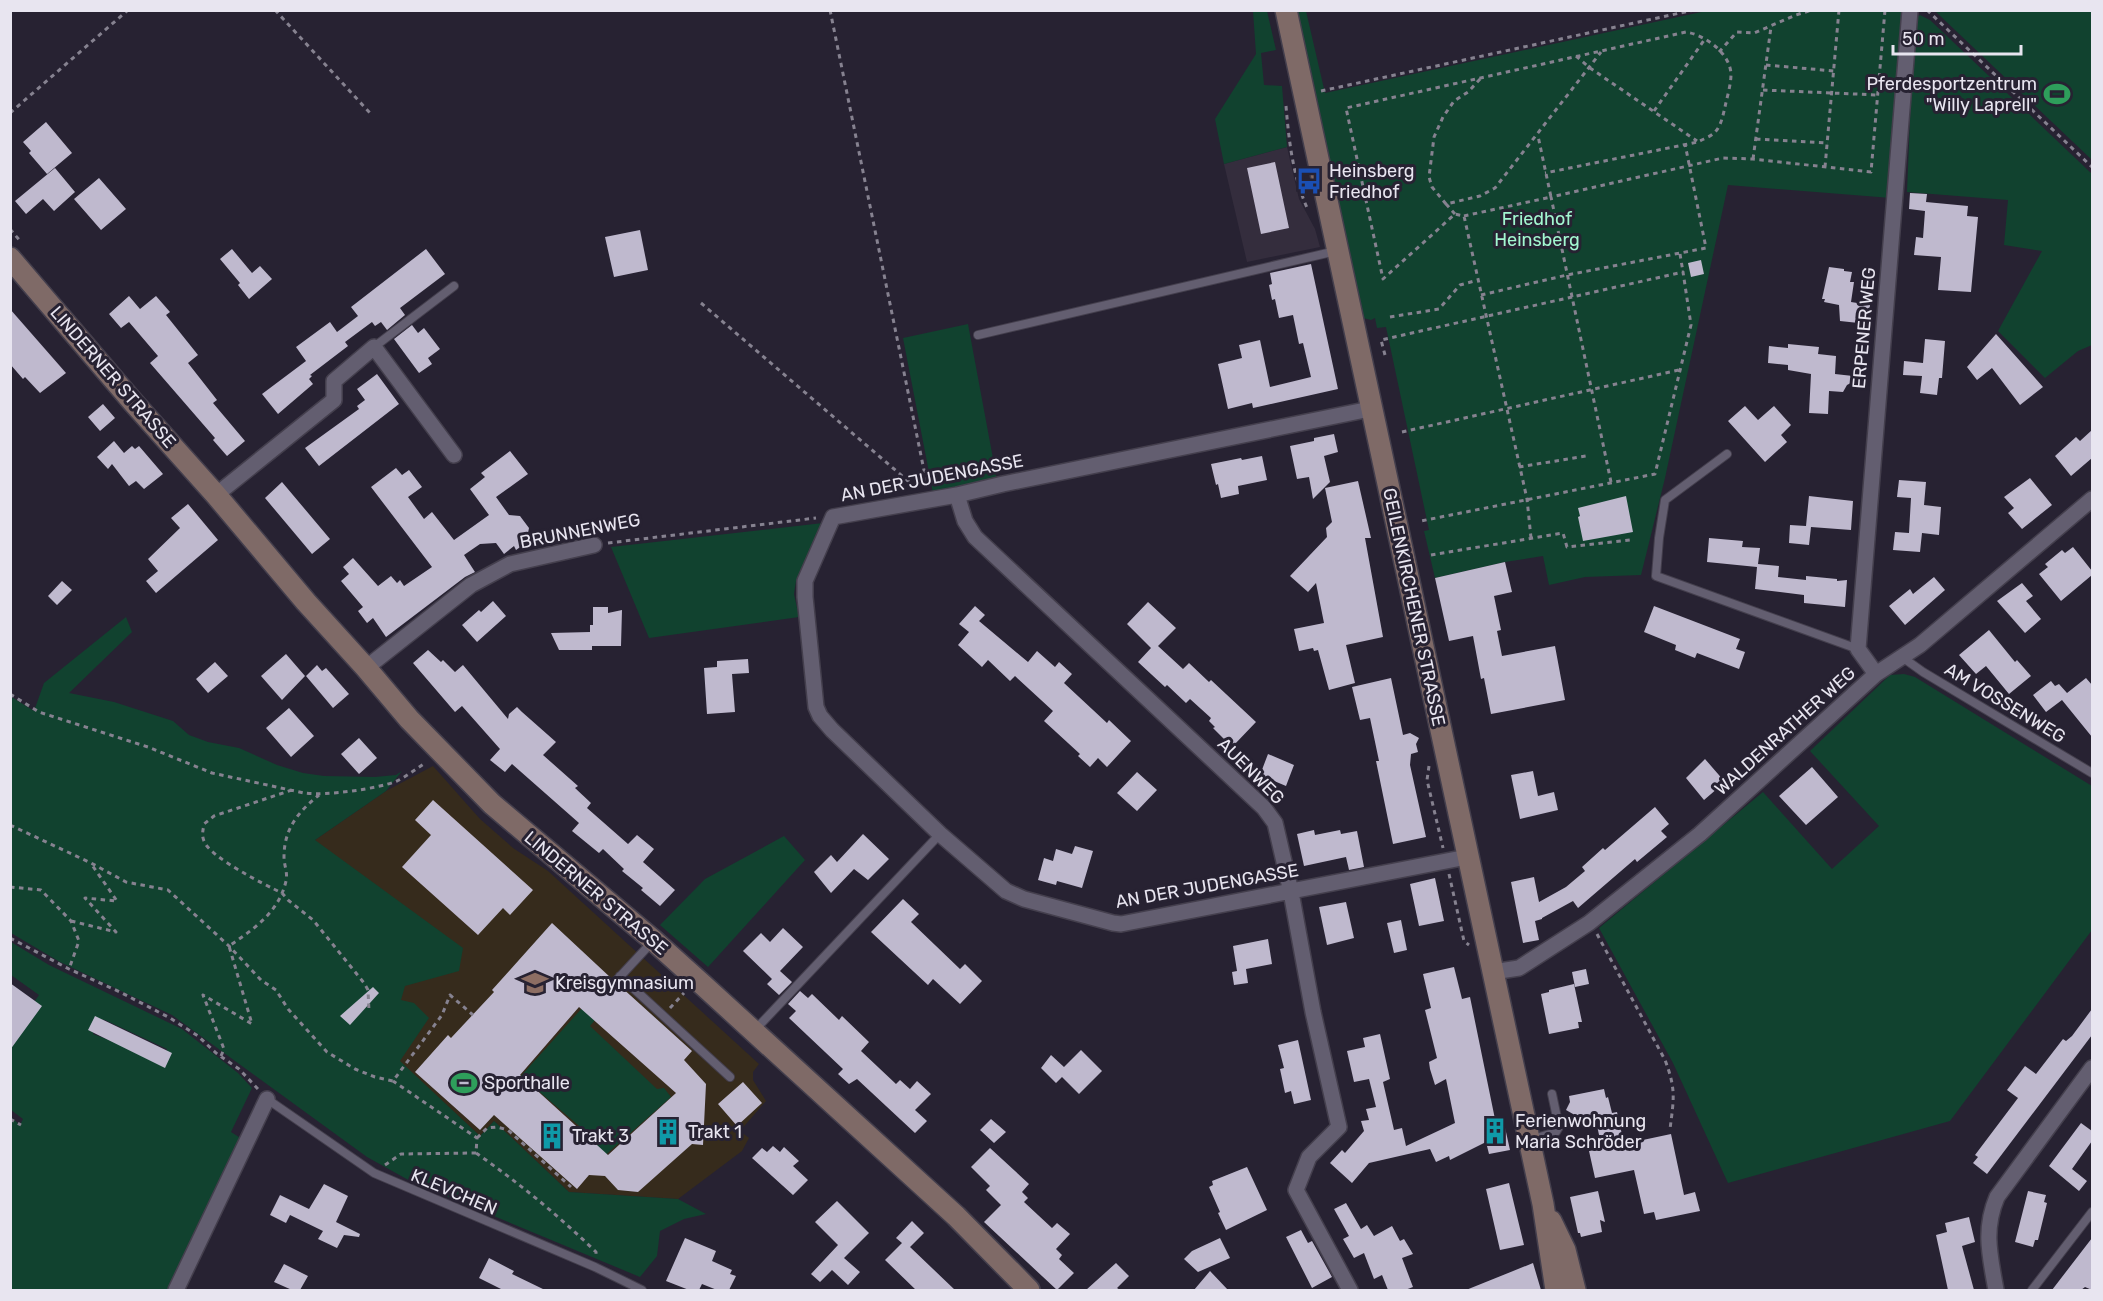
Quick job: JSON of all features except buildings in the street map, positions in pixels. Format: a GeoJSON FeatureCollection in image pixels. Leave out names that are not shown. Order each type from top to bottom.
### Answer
{"type":"FeatureCollection","features":[{"type":"Feature","properties":{"kind":"main road","name":"GEILENKIRCHENER STRASSE"},"geometry":{"type":"LineString","coordinates":[[1286,10],[1370,409],[1543,1204],[1556,1290]]}},
{"type":"Feature","properties":{"kind":"main road","name":"LINDERNER STRASSE"},"geometry":{"type":"LineString","coordinates":[[18,252],[132,401],[409,719],[442,753],[492,804],[653,940],[956,1216],[1029,1290]]}},
{"type":"Feature","properties":{"kind":"main road","name":"GEILENKIRCHENER STRASSE"},"geometry":{"type":"LineString","coordinates":[[1543,1204],[1565,1250],[1575,1290]]}},
{"type":"Feature","properties":{"kind":"street","name":"ERPENER WEG"},"geometry":{"type":"LineString","coordinates":[[1858,649],[1910,10]]}},
{"type":"Feature","properties":{"kind":"street"},"geometry":{"type":"LineString","coordinates":[[216,495],[334,400],[334,381],[374,347],[454,455]]}},
{"type":"Feature","properties":{"kind":"street","name":"AN DER JUDENGASSE"},"geometry":{"type":"LineString","coordinates":[[1370,409],[957,495],[833,517],[805,581],[816,706],[820,716],[832,730],[940,834],[1006,891],[1024,899],[1113,923],[1121,924],[1467,857]]}},
{"type":"Feature","properties":{"kind":"street","name":"AUENWEG"},"geometry":{"type":"LineString","coordinates":[[957,495],[965,521],[975,537],[1264,808],[1275,823],[1291,892],[1313,1012],[1340,1127],[1309,1157],[1296,1190],[1350,1290]]}},
{"type":"Feature","properties":{"kind":"street","name":"WALDENRATHER WEG"},"geometry":{"type":"LineString","coordinates":[[1493,972],[1519,968],[1589,922],[1700,834],[1876,674],[1902,657],[2092,499]]}},
{"type":"Feature","properties":{"kind":"street","name":"BRUNNENWEG"},"geometry":{"type":"LineString","coordinates":[[366,668],[480,580],[510,564],[594,544]]}},
{"type":"Feature","properties":{"kind":"street"},"geometry":{"type":"LineString","coordinates":[[1858,649],[1876,674]]}},
{"type":"Feature","properties":{"kind":"street"},"geometry":{"type":"LineString","coordinates":[[1996,1290],[1988,1245],[1988,1231],[1990,1214],[1997,1197],[2092,1068]]}},
{"type":"Feature","properties":{"kind":"street"},"geometry":{"type":"LineString","coordinates":[[176,1290],[267,1099]]}},
{"type":"Feature","properties":{"kind":"lane"},"geometry":{"type":"LineString","coordinates":[[978,335],[1336,251]]}},
{"type":"Feature","properties":{"kind":"lane"},"geometry":{"type":"LineString","coordinates":[[374,347],[454,286]]}},
{"type":"Feature","properties":{"kind":"lane"},"geometry":{"type":"LineString","coordinates":[[1726,454],[1665,500],[1656,576],[1858,649]]}},
{"type":"Feature","properties":{"kind":"lane","name":"AM VOSSENWEG"},"geometry":{"type":"LineString","coordinates":[[1902,657],[1923,672],[2092,773]]}},
{"type":"Feature","properties":{"kind":"lane"},"geometry":{"type":"LineString","coordinates":[[753,1031],[940,834]]}},
{"type":"Feature","properties":{"kind":"lane"},"geometry":{"type":"LineString","coordinates":[[653,940],[618,979],[730,1077]]}},
{"type":"Feature","properties":{"kind":"lane"},"geometry":{"type":"LineString","coordinates":[[1529,1140],[1556,1132],[1559,1127],[1552,1094]]}},
{"type":"Feature","properties":{"kind":"lane","name":"KLEVCHEN"},"geometry":{"type":"LineString","coordinates":[[267,1099],[374,1173],[595,1267],[642,1290]]}},
{"type":"Feature","properties":{"kind":"lane"},"geometry":{"type":"LineString","coordinates":[[2032,1290],[2092,1212]]}},
{"type":"Feature","properties":{"kind":"path"},"geometry":{"type":"LineString","coordinates":[[10,113],[128,10]]}},
{"type":"Feature","properties":{"kind":"path"},"geometry":{"type":"LineString","coordinates":[[275,10],[370,113]]}},
{"type":"Feature","properties":{"kind":"path"},"geometry":{"type":"LineString","coordinates":[[830,10],[930,499]]}},
{"type":"Feature","properties":{"kind":"path"},"geometry":{"type":"LineString","coordinates":[[1304,94],[1694,10]]}},
{"type":"Feature","properties":{"kind":"path"},"geometry":{"type":"LineString","coordinates":[[1719,52],[1737,32],[1754,33],[1812,10]]}},
{"type":"Feature","properties":{"kind":"path"},"geometry":{"type":"LineString","coordinates":[[1825,167],[1839,10]]}},
{"type":"Feature","properties":{"kind":"path"},"geometry":{"type":"LineString","coordinates":[[1483,77],[1468,92],[1454,101],[1443,117],[1434,137],[1429,177],[1432,187],[1455,214],[1464,216],[1724,158],[1754,159],[1871,172],[1885,10]]}},
{"type":"Feature","properties":{"kind":"path"},"geometry":{"type":"LineString","coordinates":[[1927,10],[2092,167]]}},
{"type":"Feature","properties":{"kind":"path"},"geometry":{"type":"LineString","coordinates":[[1754,159],[1771,27]]}},
{"type":"Feature","properties":{"kind":"path"},"geometry":{"type":"LineString","coordinates":[[1455,214],[1383,279],[1346,108],[1686,32],[1697,34],[1705,39],[1728,63],[1731,74],[1721,121],[1715,132],[1698,142],[1545,173]]}},
{"type":"Feature","properties":{"kind":"path"},"geometry":{"type":"LineString","coordinates":[[1653,111],[1705,39]]}},
{"type":"Feature","properties":{"kind":"path"},"geometry":{"type":"LineString","coordinates":[[1446,204],[1480,196],[1495,188],[1538,136],[1602,51]]}},
{"type":"Feature","properties":{"kind":"path"},"geometry":{"type":"LineString","coordinates":[[1576,56],[1698,142]]}},
{"type":"Feature","properties":{"kind":"path"},"geometry":{"type":"LineString","coordinates":[[1766,65],[1834,71]]}},
{"type":"Feature","properties":{"kind":"path"},"geometry":{"type":"LineString","coordinates":[[1763,90],[1878,95]]}},
{"type":"Feature","properties":{"kind":"path"},"geometry":{"type":"LineString","coordinates":[[1538,136],[1611,482]]}},
{"type":"Feature","properties":{"kind":"path"},"geometry":{"type":"LineString","coordinates":[[1756,139],[1828,143]]}},
{"type":"Feature","properties":{"kind":"path"},"geometry":{"type":"LineString","coordinates":[[1481,295],[1567,275],[1706,248],[1684,144]]}},
{"type":"Feature","properties":{"kind":"path"},"geometry":{"type":"LineString","coordinates":[[1464,216],[1527,500],[1531,538]]}},
{"type":"Feature","properties":{"kind":"path"},"geometry":{"type":"LineString","coordinates":[[10,229],[18,252]]}},
{"type":"Feature","properties":{"kind":"path"},"geometry":{"type":"LineString","coordinates":[[1421,521],[1655,474],[1691,325],[1680,254]]}},
{"type":"Feature","properties":{"kind":"path"},"geometry":{"type":"LineString","coordinates":[[1385,355],[1381,340],[1683,272]]}},
{"type":"Feature","properties":{"kind":"path"},"geometry":{"type":"LineString","coordinates":[[1390,318],[1439,309],[1460,285],[1478,280]]}},
{"type":"Feature","properties":{"kind":"path"},"geometry":{"type":"LineString","coordinates":[[701,303],[930,499]]}},
{"type":"Feature","properties":{"kind":"path"},"geometry":{"type":"LineString","coordinates":[[1402,432],[1679,370]]}},
{"type":"Feature","properties":{"kind":"path"},"geometry":{"type":"LineString","coordinates":[[1519,467],[1586,456]]}},
{"type":"Feature","properties":{"kind":"path","name":"BRUNNENWEG"},"geometry":{"type":"LineString","coordinates":[[594,544],[833,517]]}},
{"type":"Feature","properties":{"kind":"path"},"geometry":{"type":"LineString","coordinates":[[1431,555],[1563,533],[1567,547],[1630,540]]}},
{"type":"Feature","properties":{"kind":"path"},"geometry":{"type":"LineString","coordinates":[[10,694],[39,712],[148,747],[212,773],[319,795],[367,788],[397,780],[442,753]]}},
{"type":"Feature","properties":{"kind":"path"},"geometry":{"type":"LineString","coordinates":[[293,790],[214,816],[204,824],[202,835],[206,845],[218,857],[282,892],[288,900],[313,920],[364,983],[368,990],[369,1011]]}},
{"type":"Feature","properties":{"kind":"path"},"geometry":{"type":"LineString","coordinates":[[229,946],[265,919],[276,905],[287,878],[284,859],[285,839],[292,822],[301,809],[319,795]]}},
{"type":"Feature","properties":{"kind":"path"},"geometry":{"type":"LineString","coordinates":[[10,825],[92,863],[126,882],[168,890],[229,946],[261,980],[276,990],[288,1009],[327,1052],[355,1069],[393,1081],[477,1138]]}},
{"type":"Feature","properties":{"kind":"path"},"geometry":{"type":"LineString","coordinates":[[71,921],[116,932],[85,898],[117,901],[92,863]]}},
{"type":"Feature","properties":{"kind":"path"},"geometry":{"type":"LineString","coordinates":[[10,887],[41,890],[71,921],[79,940],[69,969]]}},
{"type":"Feature","properties":{"kind":"path"},"geometry":{"type":"LineString","coordinates":[[1589,922],[1665,1060],[1672,1079],[1674,1094],[1670,1129]]}},
{"type":"Feature","properties":{"kind":"path"},"geometry":{"type":"LineString","coordinates":[[10,938],[170,1018],[198,1036],[239,1069],[267,1099]]}},
{"type":"Feature","properties":{"kind":"path"},"geometry":{"type":"LineString","coordinates":[[221,1056],[224,1049],[203,995],[252,1023],[229,946]]}},
{"type":"Feature","properties":{"kind":"path"},"geometry":{"type":"LineString","coordinates":[[674,1003],[683,994]]}},
{"type":"Feature","properties":{"kind":"path"},"geometry":{"type":"LineString","coordinates":[[393,1081],[442,1015],[450,995],[473,1015]]}},
{"type":"Feature","properties":{"kind":"path"},"geometry":{"type":"LineString","coordinates":[[10,1119],[21,1125]]}},
{"type":"Feature","properties":{"kind":"path"},"geometry":{"type":"LineString","coordinates":[[476,1153],[477,1138],[487,1128],[497,1127],[508,1130],[571,1187]]}},
{"type":"Feature","properties":{"kind":"path"},"geometry":{"type":"LineString","coordinates":[[374,1173],[401,1154],[476,1153],[516,1180],[562,1219],[596,1252],[595,1267]]}},
{"type":"Feature","properties":{"kind":"shaded area"},"geometry":{"type":"Polygon","coordinates":[[[1287,147],[1299,199],[1315,229],[1320,247],[1247,262],[1224,164],[1287,147]]]}},
{"type":"Feature","properties":{"kind":"shaded area","name":"Kreisgymnasium"},"geometry":{"type":"Polygon","coordinates":[[[433,766],[480,819],[513,848],[548,871],[759,1064],[753,1072],[753,1080],[766,1101],[740,1131],[749,1138],[742,1151],[678,1199],[569,1192],[494,1121],[480,1136],[399,1061],[315,840],[386,791],[433,766]]]}},
{"type":"Feature","properties":{"kind":"green space"},"geometry":{"type":"Polygon","coordinates":[[[1253,11],[1267,11],[1276,50],[1261,53],[1264,85],[1282,86],[1287,147],[1224,164],[1215,119],[1256,54],[1253,11]]]}},
{"type":"Feature","properties":{"kind":"green space","name":"Friedhof Heinsberg"},"geometry":{"type":"Polygon","coordinates":[[[1295,11],[1306,11],[1325,93],[1706,11],[1901,11],[1905,17],[1891,198],[1728,185],[1665,478],[1641,575],[1585,577],[1549,585],[1543,556],[1435,578],[1424,531],[1429,530],[1386,327],[1377,328],[1375,318],[1371,320],[1363,318],[1360,313],[1295,11]]]}},
{"type":"Feature","properties":{"kind":"green space","name":"Pferdesportzentrum \"Willy Laprell\""},"geometry":{"type":"Polygon","coordinates":[[[1935,11],[2092,11],[2092,160],[1935,11]]]}},
{"type":"Feature","properties":{"kind":"green space"},"geometry":{"type":"Polygon","coordinates":[[[1920,15],[1930,20],[2092,174],[2092,345],[2078,351],[2045,378],[1998,331],[2042,251],[2004,245],[2008,200],[1907,192],[1914,23],[1920,15]]]}},
{"type":"Feature","properties":{"kind":"green space"},"geometry":{"type":"Polygon","coordinates":[[[968,324],[997,480],[933,493],[903,338],[968,324]]]}},
{"type":"Feature","properties":{"kind":"green space"},"geometry":{"type":"Polygon","coordinates":[[[823,523],[796,581],[794,594],[799,617],[649,638],[611,547],[823,523]]]}},
{"type":"Feature","properties":{"kind":"green space"},"geometry":{"type":"Polygon","coordinates":[[[126,617],[132,632],[69,693],[114,702],[173,721],[189,735],[208,742],[239,748],[277,765],[303,773],[324,776],[375,777],[396,775],[402,771],[386,791],[315,840],[463,948],[459,971],[405,986],[401,1000],[414,1003],[429,1018],[400,1061],[480,1136],[494,1121],[569,1192],[678,1199],[706,1214],[684,1219],[660,1231],[657,1256],[640,1277],[412,1182],[367,1157],[172,1015],[60,962],[11,933],[10,696],[34,711],[44,683],[126,617]]]}},
{"type":"Feature","properties":{"kind":"green space"},"geometry":{"type":"Polygon","coordinates":[[[1904,674],[1915,677],[2092,786],[2092,930],[1950,1121],[1728,1183],[1673,1063],[1599,928],[1763,792],[1832,869],[1879,826],[1810,751],[1890,675],[1904,674]]]}},
{"type":"Feature","properties":{"kind":"green space"},"geometry":{"type":"Polygon","coordinates":[[[784,836],[805,860],[708,967],[660,925],[705,879],[784,836]]]}},
{"type":"Feature","properties":{"kind":"green space"},"geometry":{"type":"Polygon","coordinates":[[[11,942],[49,965],[182,1029],[238,1073],[252,1088],[231,1132],[242,1139],[168,1290],[11,1290],[10,1116],[20,1125],[23,1119],[11,1110],[11,1036],[39,995],[11,975],[11,942]],[[98,1019],[93,1034],[163,1060],[167,1049],[105,1020],[98,1019]]]}},
{"type":"Feature","properties":{"kind":"green space"},"geometry":{"type":"Polygon","coordinates":[[[592,997],[604,1009],[590,1026],[657,1089],[664,1088],[671,1097],[600,1160],[592,1151],[599,1143],[521,1076],[592,997]]]}},
{"type":"Feature","properties":{"kind":"place","name":"Pferdesportzentrum \"Willy Laprell\""},"geometry":{"type":"Point","coordinates":[2057,94]}},
{"type":"Feature","properties":{"kind":"place","name":"Heinsberg Friedhof"},"geometry":{"type":"Point","coordinates":[1309,181]}},
{"type":"Feature","properties":{"kind":"place","name":"Kreisgymnasium"},"geometry":{"type":"Point","coordinates":[535,983]}},
{"type":"Feature","properties":{"kind":"place","name":"Sporthalle"},"geometry":{"type":"Point","coordinates":[464,1083]}},
{"type":"Feature","properties":{"kind":"place","name":"Ferienwohnung Maria Schröder"},"geometry":{"type":"Point","coordinates":[1495,1131]}},
{"type":"Feature","properties":{"kind":"place","name":"Trakt 1"},"geometry":{"type":"Point","coordinates":[668,1132]}},
{"type":"Feature","properties":{"kind":"place","name":"Trakt 3"},"geometry":{"type":"Point","coordinates":[552,1136]}}]}
